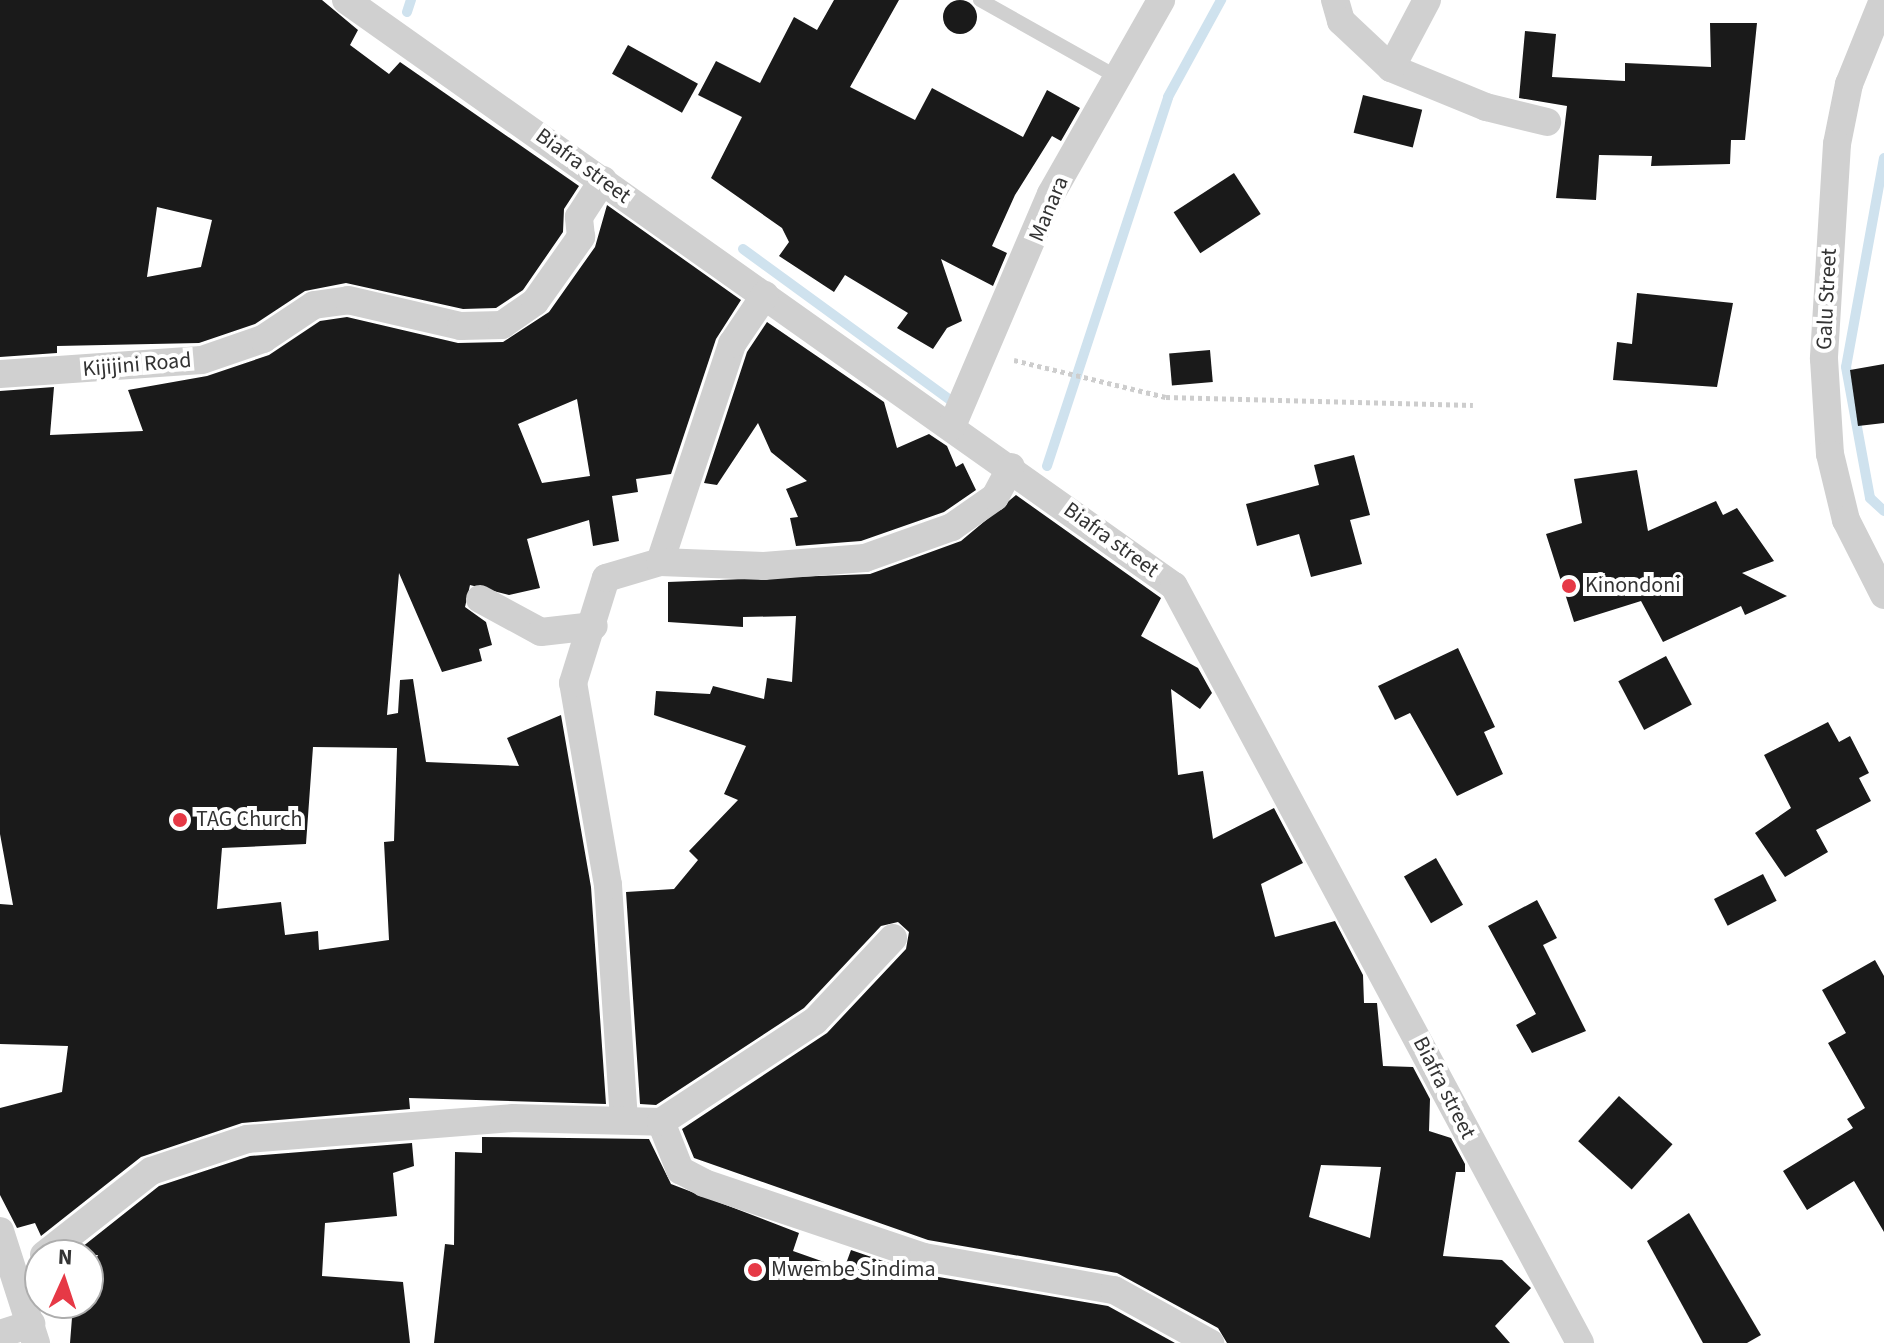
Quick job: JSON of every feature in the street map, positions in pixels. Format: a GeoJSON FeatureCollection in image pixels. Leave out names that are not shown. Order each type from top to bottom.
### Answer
{"type":"FeatureCollection","features":[{"type":"Feature","properties":{"kind":"street","name":"Manara"},"geometry":{"type":"LineString","coordinates":[[952,426],[986,353],[1051,194],[1161,0]]}},
{"type":"Feature","properties":{"kind":"street"},"geometry":{"type":"LineString","coordinates":[[1335,0],[1341,21],[1391,68],[1471,102],[1547,122]]}},
{"type":"Feature","properties":{"kind":"street"},"geometry":{"type":"LineString","coordinates":[[1391,68],[1427,0]]}},
{"type":"Feature","properties":{"kind":"street","name":"Galu Street"},"geometry":{"type":"LineString","coordinates":[[1883,0],[1849,84],[1837,144],[1824,359],[1830,454],[1846,520],[1884,595]]}},
{"type":"Feature","properties":{"kind":"street","name":"Biafra street"},"geometry":{"type":"LineString","coordinates":[[364,4],[603,180],[1011,467],[1174,586],[1580,1343]]}},
{"type":"Feature","properties":{"kind":"street","name":"Kijijini Road"},"geometry":{"type":"LineString","coordinates":[[0,374],[202,360],[263,339],[314,305],[348,300],[461,326],[502,325],[535,302],[573,249],[581,237],[579,217],[603,180]]}},
{"type":"Feature","properties":{"kind":"street"},"geometry":{"type":"LineString","coordinates":[[660,562],[732,344],[765,295]]}},
{"type":"Feature","properties":{"kind":"street"},"geometry":{"type":"LineString","coordinates":[[624,1120],[608,885],[573,683],[594,626],[606,578],[660,562],[764,566],[865,558],[952,527],[995,497],[1011,467]]}},
{"type":"Feature","properties":{"kind":"street"},"geometry":{"type":"LineString","coordinates":[[480,599],[541,632],[594,626]]}},
{"type":"Feature","properties":{"kind":"street"},"geometry":{"type":"LineString","coordinates":[[65,1239],[151,1171],[247,1139],[436,1121],[661,1122],[815,1021],[893,938]]}},
{"type":"Feature","properties":{"kind":"street"},"geometry":{"type":"LineString","coordinates":[[661,1122],[680,1170],[704,1183],[924,1257],[1114,1290],[1210,1343]]}},
{"type":"Feature","properties":{"kind":"street"},"geometry":{"type":"LineString","coordinates":[[0,1231],[34,1333],[0,1334]]}},
{"type":"Feature","properties":{"kind":"street"},"geometry":{"type":"LineString","coordinates":[[16,1280],[24,1273]]}},
{"type":"Feature","properties":{"kind":"lane"},"geometry":{"type":"LineString","coordinates":[[980,0],[1117,77]]}},
{"type":"Feature","properties":{"kind":"path"},"geometry":{"type":"LineString","coordinates":[[986,353],[1166,397],[1473,405]]}},
{"type":"Feature","properties":{"kind":"building"},"geometry":{"type":"Polygon","coordinates":[[[0,0],[322,0],[358,30],[350,45],[389,74],[400,62],[579,186],[564,209],[563,232],[523,290],[496,308],[463,309],[346,283],[305,291],[255,324],[199,343],[57,346],[57,353],[0,357],[0,0]],[[157,207],[147,277],[201,267],[212,220],[157,207]]]}},
{"type":"Feature","properties":{"kind":"building"},"geometry":{"type":"Polygon","coordinates":[[[834,0],[899,0],[850,87],[915,120],[932,88],[1023,137],[1047,90],[1080,108],[1061,141],[1052,136],[1015,195],[992,246],[1007,253],[993,286],[941,259],[962,321],[947,328],[933,349],[897,328],[908,313],[845,275],[834,292],[779,256],[789,242],[782,228],[711,178],[742,117],[698,95],[716,61],[760,83],[794,17],[817,30],[834,0]]]}},
{"type":"Feature","properties":{"kind":"building"},"geometry":{"type":"Polygon","coordinates":[[[960,0],[972,5],[977,17],[972,29],[960,34],[948,29],[943,17],[948,5],[960,0]]]}},
{"type":"Feature","properties":{"kind":"building"},"geometry":{"type":"Polygon","coordinates":[[[1710,23],[1757,23],[1745,140],[1731,140],[1730,164],[1651,166],[1652,156],[1599,155],[1596,200],[1556,198],[1567,106],[1519,98],[1525,31],[1556,34],[1552,77],[1625,81],[1625,63],[1711,67],[1710,23]]]}},
{"type":"Feature","properties":{"kind":"building"},"geometry":{"type":"Polygon","coordinates":[[[628,45],[698,84],[682,113],[612,74],[628,45]]]}},
{"type":"Feature","properties":{"kind":"building"},"geometry":{"type":"Polygon","coordinates":[[[1363,95],[1422,110],[1413,148],[1354,133],[1363,95]]]}},
{"type":"Feature","properties":{"kind":"building"},"geometry":{"type":"Polygon","coordinates":[[[1234,173],[1261,214],[1200,253],[1174,212],[1234,173]]]}},
{"type":"Feature","properties":{"kind":"building"},"geometry":{"type":"Polygon","coordinates":[[[607,205],[741,300],[716,339],[671,474],[636,479],[638,492],[612,496],[619,541],[593,546],[589,520],[527,539],[540,588],[509,595],[470,585],[465,607],[486,622],[492,645],[479,649],[482,661],[442,672],[399,573],[387,715],[398,713],[400,680],[413,679],[426,762],[519,766],[507,738],[561,715],[591,887],[606,1104],[409,1098],[410,1109],[242,1123],[141,1157],[41,1236],[35,1223],[17,1228],[0,1195],[0,1108],[62,1092],[68,1046],[0,1044],[0,904],[13,905],[0,834],[0,391],[54,387],[50,435],[143,431],[128,390],[207,376],[269,355],[320,321],[347,317],[458,343],[503,342],[549,312],[595,247],[607,205]],[[577,399],[518,424],[542,483],[590,476],[577,399]],[[313,747],[306,844],[222,848],[217,909],[281,902],[285,935],[318,931],[319,950],[389,940],[384,842],[394,841],[397,748],[313,747]]]}},
{"type":"Feature","properties":{"kind":"building"},"geometry":{"type":"Polygon","coordinates":[[[1637,293],[1733,303],[1717,387],[1613,380],[1617,342],[1632,344],[1637,293]]]}},
{"type":"Feature","properties":{"kind":"building"},"geometry":{"type":"Polygon","coordinates":[[[767,322],[884,402],[897,448],[929,434],[947,446],[956,467],[963,463],[976,490],[944,512],[861,541],[796,546],[790,518],[798,517],[786,489],[807,481],[771,452],[758,423],[717,485],[704,483],[747,352],[767,322]]]}},
{"type":"Feature","properties":{"kind":"building"},"geometry":{"type":"Polygon","coordinates":[[[1210,350],[1213,382],[1172,385],[1169,354],[1210,350]]]}},
{"type":"Feature","properties":{"kind":"building"},"geometry":{"type":"Polygon","coordinates":[[[1884,364],[1884,423],[1858,426],[1850,370],[1884,364]]]}},
{"type":"Feature","properties":{"kind":"building"},"geometry":{"type":"Polygon","coordinates":[[[1354,455],[1370,515],[1350,520],[1362,564],[1311,577],[1299,534],[1257,546],[1246,504],[1319,485],[1314,465],[1354,455]]]}},
{"type":"Feature","properties":{"kind":"building"},"geometry":{"type":"Polygon","coordinates":[[[1637,470],[1648,531],[1716,501],[1723,515],[1737,508],[1774,561],[1742,573],[1787,596],[1745,615],[1741,606],[1663,642],[1641,601],[1574,622],[1546,534],[1582,523],[1574,479],[1637,470]]]}},
{"type":"Feature","properties":{"kind":"building"},"geometry":{"type":"Polygon","coordinates":[[[1016,495],[1161,598],[1141,636],[1198,668],[1212,693],[1200,709],[1171,689],[1178,775],[1203,771],[1213,839],[1274,808],[1303,863],[1261,884],[1275,937],[1335,921],[1363,975],[1364,1003],[1377,1003],[1383,1066],[1413,1067],[1430,1099],[1429,1131],[1451,1138],[1465,1164],[1465,1172],[1456,1172],[1443,1256],[1502,1260],[1531,1288],[1495,1326],[1510,1343],[1227,1343],[1218,1328],[1117,1273],[928,1240],[694,1158],[682,1129],[827,1033],[906,949],[909,932],[898,922],[881,926],[804,1008],[656,1105],[640,1104],[626,892],[674,889],[698,860],[689,851],[738,800],[724,794],[746,746],[654,715],[656,691],[710,694],[713,686],[764,699],[767,678],[792,682],[796,616],[743,617],[743,627],[668,622],[668,582],[870,574],[961,541],[1016,495]],[[1321,1165],[1309,1217],[1370,1238],[1381,1167],[1321,1165]]]}},
{"type":"Feature","properties":{"kind":"building"},"geometry":{"type":"Polygon","coordinates":[[[1458,648],[1495,727],[1484,732],[1503,774],[1457,796],[1410,713],[1395,720],[1378,686],[1458,648]]]}},
{"type":"Feature","properties":{"kind":"building"},"geometry":{"type":"Polygon","coordinates":[[[1666,656],[1692,705],[1644,730],[1618,681],[1666,656]]]}},
{"type":"Feature","properties":{"kind":"building"},"geometry":{"type":"Polygon","coordinates":[[[1828,722],[1839,742],[1850,736],[1869,773],[1859,778],[1871,801],[1816,830],[1828,852],[1785,877],[1755,833],[1791,808],[1764,755],[1828,722]]]}},
{"type":"Feature","properties":{"kind":"building"},"geometry":{"type":"Polygon","coordinates":[[[1436,858],[1463,905],[1431,923],[1404,877],[1436,858]]]}},
{"type":"Feature","properties":{"kind":"building"},"geometry":{"type":"Polygon","coordinates":[[[1763,874],[1777,901],[1728,926],[1714,899],[1763,874]]]}},
{"type":"Feature","properties":{"kind":"building"},"geometry":{"type":"Polygon","coordinates":[[[1537,900],[1557,938],[1543,945],[1586,1031],[1532,1053],[1516,1025],[1536,1014],[1488,926],[1537,900]]]}},
{"type":"Feature","properties":{"kind":"building"},"geometry":{"type":"Polygon","coordinates":[[[1875,960],[1884,976],[1884,1232],[1854,1181],[1807,1210],[1783,1171],[1853,1128],[1847,1119],[1865,1108],[1828,1043],[1846,1033],[1822,990],[1875,960]]]}},
{"type":"Feature","properties":{"kind":"building"},"geometry":{"type":"Polygon","coordinates":[[[1619,1096],[1673,1144],[1632,1190],[1578,1141],[1619,1096]]]}},
{"type":"Feature","properties":{"kind":"building"},"geometry":{"type":"Polygon","coordinates":[[[482,1137],[649,1139],[671,1184],[799,1233],[793,1251],[844,1269],[851,1250],[921,1274],[1108,1306],[1175,1343],[434,1343],[445,1244],[454,1245],[455,1152],[482,1153],[482,1137]]]}},
{"type":"Feature","properties":{"kind":"building"},"geometry":{"type":"Polygon","coordinates":[[[412,1143],[414,1166],[393,1173],[397,1216],[325,1223],[322,1276],[403,1282],[410,1343],[70,1343],[72,1319],[104,1319],[104,1239],[92,1239],[159,1186],[250,1156],[412,1143]]]}},
{"type":"Feature","properties":{"kind":"building"},"geometry":{"type":"Polygon","coordinates":[[[1689,1213],[1761,1335],[1747,1343],[1703,1343],[1647,1241],[1689,1213]]]}},
{"type":"Feature","properties":{"kind":"waterway"},"geometry":{"type":"LineString","coordinates":[[407,12],[411,0]]}},
{"type":"Feature","properties":{"kind":"waterway"},"geometry":{"type":"LineString","coordinates":[[1047,466],[1168,97],[1221,0]]}},
{"type":"Feature","properties":{"kind":"waterway"},"geometry":{"type":"LineString","coordinates":[[1884,158],[1846,367],[1870,498],[1884,511]]}},
{"type":"Feature","properties":{"kind":"waterway"},"geometry":{"type":"LineString","coordinates":[[743,249],[950,400]]}},
{"type":"Feature","properties":{"kind":"place","name":"Kinondoni"},"geometry":{"type":"Point","coordinates":[1569,586]}},
{"type":"Feature","properties":{"kind":"place","name":"TAG Church"},"geometry":{"type":"Point","coordinates":[180,820]}},
{"type":"Feature","properties":{"kind":"place","name":"Mwembe Sindima"},"geometry":{"type":"Point","coordinates":[755,1270]}}]}
